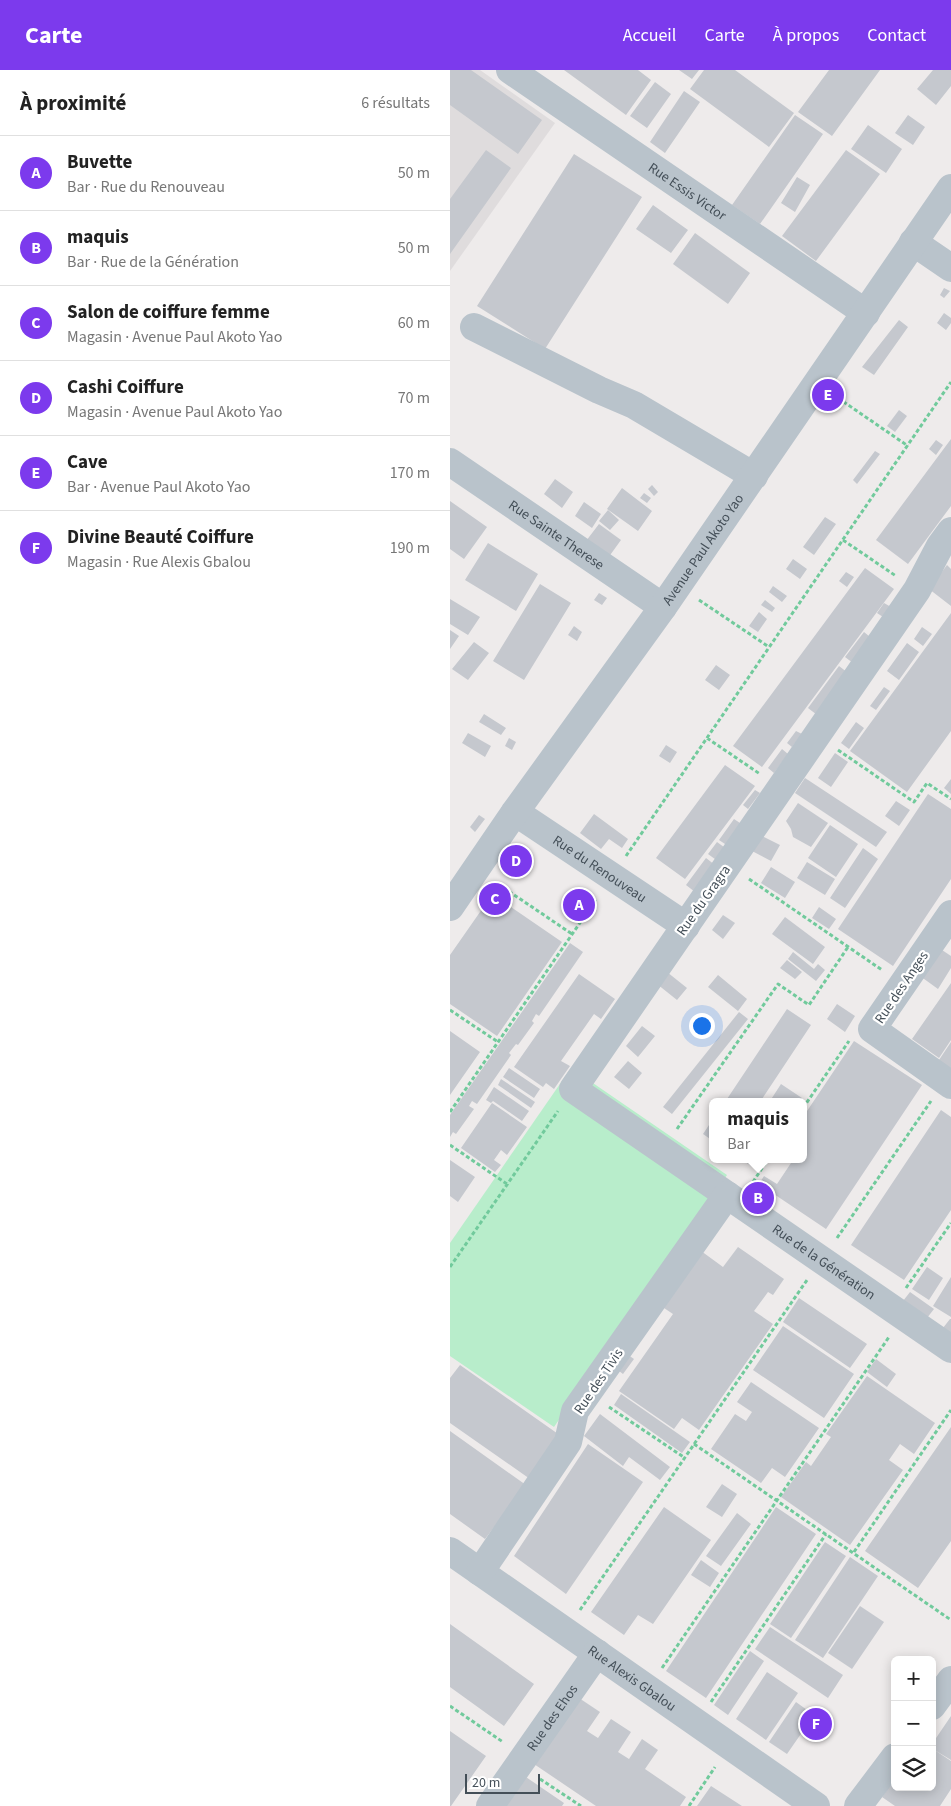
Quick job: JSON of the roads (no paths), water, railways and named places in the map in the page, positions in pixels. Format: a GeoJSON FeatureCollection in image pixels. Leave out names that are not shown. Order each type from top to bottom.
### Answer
{"type":"FeatureCollection","features":[{"type":"Feature","properties":{"kind":"street","name":"Rue Essis Victor"},"geometry":{"type":"LineString","coordinates":[[510,70],[866,313]]}},
{"type":"Feature","properties":{"kind":"street","name":"Avenue Paul Akoto Yao"},"geometry":{"type":"LineString","coordinates":[[450,907],[515,812],[754,476],[951,188]]}},
{"type":"Feature","properties":{"kind":"street"},"geometry":{"type":"LineString","coordinates":[[913,242],[951,268]]}},
{"type":"Feature","properties":{"kind":"street"},"geometry":{"type":"LineString","coordinates":[[474,327],[599,390],[634,405],[754,476]]}},
{"type":"Feature","properties":{"kind":"street","name":"Rue Sainte Therese"},"geometry":{"type":"LineString","coordinates":[[450,462],[670,596]]}},
{"type":"Feature","properties":{"kind":"street","name":"Rue du Gragra"},"geometry":{"type":"LineString","coordinates":[[573,1089],[917,590],[947,543]]}},
{"type":"Feature","properties":{"kind":"street","name":"Rue du Renouveau"},"geometry":{"type":"LineString","coordinates":[[515,812],[686,926]]}},
{"type":"Feature","properties":{"kind":"street","name":"Rue des Anges"},"geometry":{"type":"LineString","coordinates":[[948,1083],[872,1029],[951,914]]}},
{"type":"Feature","properties":{"kind":"street","name":"Rue de la Génération"},"geometry":{"type":"LineString","coordinates":[[573,1089],[951,1349]]}},
{"type":"Feature","properties":{"kind":"street","name":"Rue des Tivis"},"geometry":{"type":"LineString","coordinates":[[480,1572],[568,1442],[574,1411],[727,1195]]}},
{"type":"Feature","properties":{"kind":"street","name":"Rue Alexis Gbalou"},"geometry":{"type":"LineString","coordinates":[[450,1551],[816,1806]]}},
{"type":"Feature","properties":{"kind":"street","name":"Rue des Ehos"},"geometry":{"type":"LineString","coordinates":[[490,1806],[597,1653]]}},
{"type":"Feature","properties":{"kind":"street"},"geometry":{"type":"LineString","coordinates":[[936,1701],[951,1680]]}},
{"type":"Feature","properties":{"kind":"street"},"geometry":{"type":"LineString","coordinates":[[858,1806],[891,1762]]}},
{"type":"Feature","properties":{"kind":"place","name":"Cave"},"geometry":{"type":"Point","coordinates":[828,395]}},
{"type":"Feature","properties":{"kind":"place","name":"Cashi Coiffure"},"geometry":{"type":"Point","coordinates":[516,861]}},
{"type":"Feature","properties":{"kind":"place","name":"Salon de coiffure femme"},"geometry":{"type":"Point","coordinates":[495,899]}},
{"type":"Feature","properties":{"kind":"place","name":"Buvette"},"geometry":{"type":"Point","coordinates":[579,905]}},
{"type":"Feature","properties":{"kind":"place","name":"maquis"},"geometry":{"type":"Point","coordinates":[758,1198]}},
{"type":"Feature","properties":{"kind":"place","name":"Divine Beauté Coiffure"},"geometry":{"type":"Point","coordinates":[816,1724]}}]}
